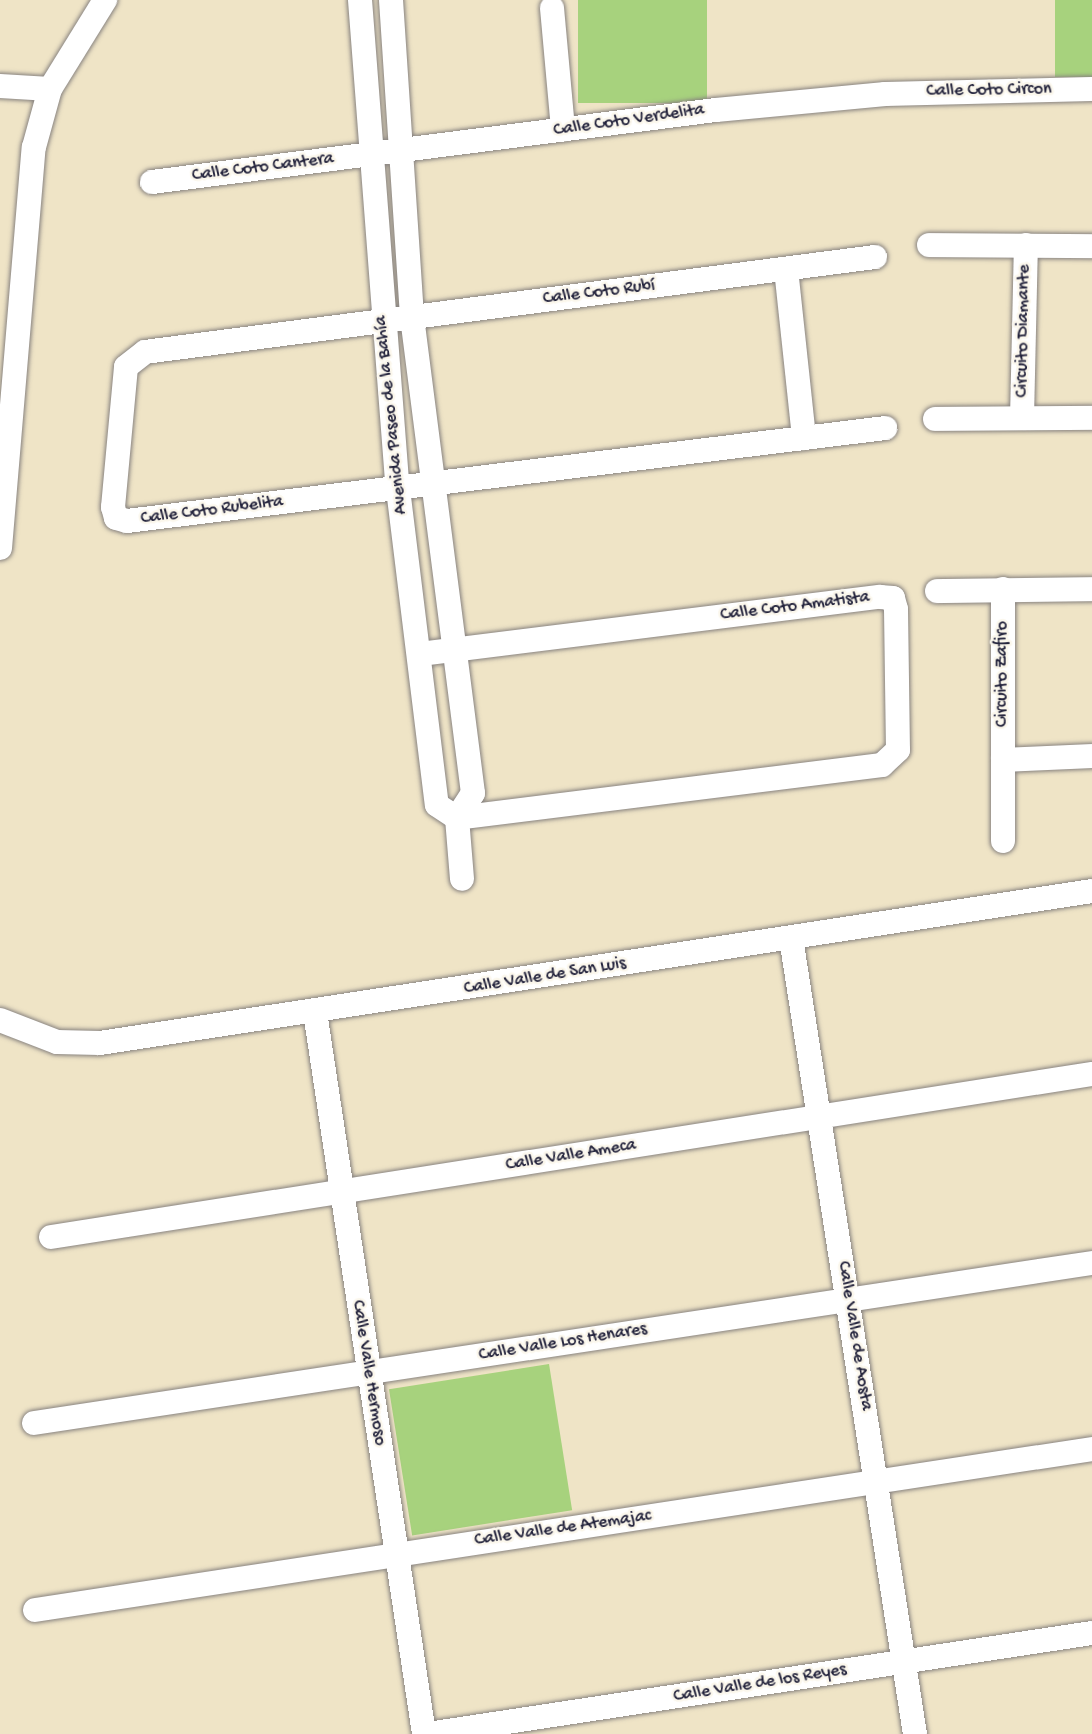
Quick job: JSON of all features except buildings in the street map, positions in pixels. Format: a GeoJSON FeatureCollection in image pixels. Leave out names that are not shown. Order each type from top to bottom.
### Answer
{"type":"FeatureCollection","features":[{"type":"Feature","properties":{"kind":"street"},"geometry":{"type":"LineString","coordinates":[[0,548],[34,147],[50,89],[105,0]]}},
{"type":"Feature","properties":{"kind":"street","name":"Avenida Paseo de la Bahía"},"geometry":{"type":"LineString","coordinates":[[360,0],[373,154],[381,320],[398,489],[437,805],[457,818],[473,793],[451,650],[412,317],[404,151],[391,0]]}},
{"type":"Feature","properties":{"kind":"street"},"geometry":{"type":"LineString","coordinates":[[552,8],[563,130]]}},
{"type":"Feature","properties":{"kind":"street"},"geometry":{"type":"LineString","coordinates":[[0,86],[50,89]]}},
{"type":"Feature","properties":{"kind":"street","name":"Calle Coto Circon"},"geometry":{"type":"LineString","coordinates":[[885,94],[1092,89]]}},
{"type":"Feature","properties":{"kind":"street","name":"Calle Coto Verdelita"},"geometry":{"type":"LineString","coordinates":[[373,154],[885,94]]}},
{"type":"Feature","properties":{"kind":"street","name":"Calle Coto Cantera"},"geometry":{"type":"LineString","coordinates":[[152,182],[373,154]]}},
{"type":"Feature","properties":{"kind":"street","name":"Circuito Diamante"},"geometry":{"type":"LineString","coordinates":[[929,245],[1092,246]]}},
{"type":"Feature","properties":{"kind":"street","name":"Circuito Diamante"},"geometry":{"type":"LineString","coordinates":[[1022,418],[1026,245]]}},
{"type":"Feature","properties":{"kind":"street","name":"Calle Coto Rubí"},"geometry":{"type":"LineString","coordinates":[[381,320],[875,257]]}},
{"type":"Feature","properties":{"kind":"street"},"geometry":{"type":"LineString","coordinates":[[786,269],[804,438]]}},
{"type":"Feature","properties":{"kind":"street","name":"Calle Coto Rubelita"},"geometry":{"type":"LineString","coordinates":[[381,320],[134,357],[126,367],[113,507],[116,518],[127,521],[398,489]]}},
{"type":"Feature","properties":{"kind":"street","name":"Circuito Diamante"},"geometry":{"type":"LineString","coordinates":[[935,419],[1092,418]]}},
{"type":"Feature","properties":{"kind":"street"},"geometry":{"type":"LineString","coordinates":[[398,489],[885,428]]}},
{"type":"Feature","properties":{"kind":"street","name":"Circuito Zafiro"},"geometry":{"type":"LineString","coordinates":[[1003,589],[1003,841]]}},
{"type":"Feature","properties":{"kind":"street"},"geometry":{"type":"LineString","coordinates":[[937,591],[1092,589]]}},
{"type":"Feature","properties":{"kind":"street","name":"Calle Coto Amatista"},"geometry":{"type":"LineString","coordinates":[[420,654],[880,597],[893,598],[896,609],[898,750],[882,765],[457,818]]}},
{"type":"Feature","properties":{"kind":"street"},"geometry":{"type":"LineString","coordinates":[[1003,760],[1092,756]]}},
{"type":"Feature","properties":{"kind":"street"},"geometry":{"type":"LineString","coordinates":[[457,818],[462,879]]}},
{"type":"Feature","properties":{"kind":"street","name":"Calle Valle de San Luis"},"geometry":{"type":"LineString","coordinates":[[0,1020],[57,1042],[100,1043],[315,1012],[1092,891]]}},
{"type":"Feature","properties":{"kind":"street","name":"Calle Valle de Aosta"},"geometry":{"type":"LineString","coordinates":[[791,938],[915,1734]]}},
{"type":"Feature","properties":{"kind":"street","name":"Calle Valle Hermoso"},"geometry":{"type":"LineString","coordinates":[[315,1012],[368,1373],[426,1734]]}},
{"type":"Feature","properties":{"kind":"street","name":"Calle Valle Ameca"},"geometry":{"type":"LineString","coordinates":[[51,1237],[1092,1074]]}},
{"type":"Feature","properties":{"kind":"street","name":"Calle Valle Los Henares"},"geometry":{"type":"LineString","coordinates":[[34,1423],[1092,1263]]}},
{"type":"Feature","properties":{"kind":"street","name":"Calle Valle de Atemajac"},"geometry":{"type":"LineString","coordinates":[[35,1610],[396,1553],[1092,1449]]}},
{"type":"Feature","properties":{"kind":"street","name":"Calle Valle de los Reyes"},"geometry":{"type":"LineString","coordinates":[[426,1734],[1092,1633]]}},
{"type":"Feature","properties":{"kind":"green space"},"geometry":{"type":"Polygon","coordinates":[[[578,0],[707,0],[707,103],[578,103],[578,0]]]}},
{"type":"Feature","properties":{"kind":"green space"},"geometry":{"type":"Polygon","coordinates":[[[1055,0],[1092,0],[1092,77],[1055,77],[1055,0]]]}},
{"type":"Feature","properties":{"kind":"green space"},"geometry":{"type":"Polygon","coordinates":[[[549,1364],[572,1510],[412,1536],[389,1389],[549,1364]]]}}]}
